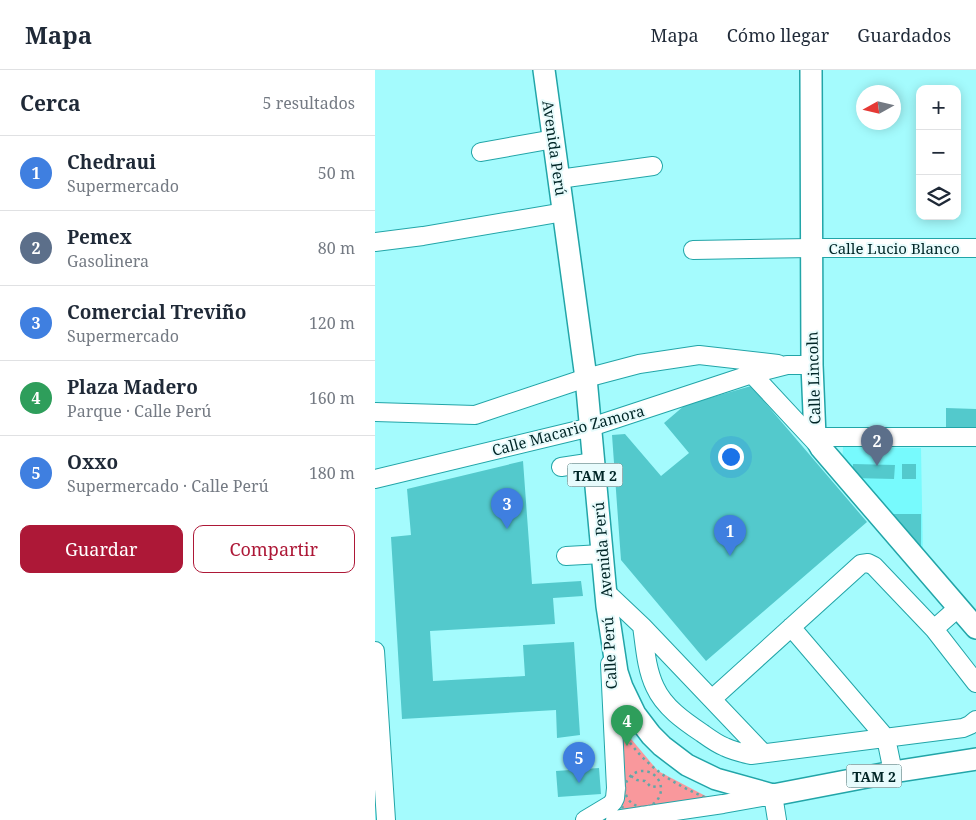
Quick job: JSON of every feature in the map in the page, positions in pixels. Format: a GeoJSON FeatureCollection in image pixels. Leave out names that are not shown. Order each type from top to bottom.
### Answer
{"type":"FeatureCollection","features":[{"type":"Feature","properties":{"kind":"main road","name":"Avenida Perú"},"geometry":{"type":"LineString","coordinates":[[544,70],[586,378],[605,591],[617,672],[635,714],[651,736],[662,746],[687,765],[700,772],[716,779],[773,795]]}},
{"type":"Feature","properties":{"kind":"main road","name":"Calle Lincoln"},"geometry":{"type":"LineString","coordinates":[[811,70],[812,365],[818,443]]}},
{"type":"Feature","properties":{"kind":"main road"},"geometry":{"type":"LineString","coordinates":[[818,443],[970,618]]}},
{"type":"Feature","properties":{"kind":"main road","name":"TAM 2"},"geometry":{"type":"LineString","coordinates":[[773,795],[893,772],[976,759]]}},
{"type":"Feature","properties":{"kind":"street"},"geometry":{"type":"LineString","coordinates":[[481,152],[554,139]]}},
{"type":"Feature","properties":{"kind":"street"},"geometry":{"type":"LineString","coordinates":[[559,179],[653,166]]}},
{"type":"Feature","properties":{"kind":"street"},"geometry":{"type":"LineString","coordinates":[[375,242],[423,236],[564,212]]}},
{"type":"Feature","properties":{"kind":"street","name":"Calle Lucio Blanco"},"geometry":{"type":"LineString","coordinates":[[693,250],[976,248]]}},
{"type":"Feature","properties":{"kind":"street","name":"Calle Macario Zamora"},"geometry":{"type":"LineString","coordinates":[[375,412],[475,415],[586,378],[639,364],[699,355],[787,365],[812,365]]}},
{"type":"Feature","properties":{"kind":"street","name":"Calle Macario Zamora"},"geometry":{"type":"LineString","coordinates":[[375,479],[591,427],[752,374],[787,365]]}},
{"type":"Feature","properties":{"kind":"street"},"geometry":{"type":"LineString","coordinates":[[752,374],[818,443],[976,437]]}},
{"type":"Feature","properties":{"kind":"street"},"geometry":{"type":"LineString","coordinates":[[561,467],[594,462]]}},
{"type":"Feature","properties":{"kind":"street"},"geometry":{"type":"LineString","coordinates":[[566,556],[602,554]]}},
{"type":"Feature","properties":{"kind":"street"},"geometry":{"type":"LineString","coordinates":[[712,699],[861,564],[867,563],[874,566],[934,629],[976,683]]}},
{"type":"Feature","properties":{"kind":"street"},"geometry":{"type":"LineString","coordinates":[[605,591],[642,626],[763,753]]}},
{"type":"Feature","properties":{"kind":"street","name":"Calle Perú"},"geometry":{"type":"LineString","coordinates":[[605,591],[616,765],[616,788],[613,802]]}},
{"type":"Feature","properties":{"kind":"street"},"geometry":{"type":"LineString","coordinates":[[934,629],[970,618]]}},
{"type":"Feature","properties":{"kind":"street"},"geometry":{"type":"LineString","coordinates":[[642,626],[650,676],[655,689],[669,707],[683,720],[724,747],[741,753],[751,755],[963,728],[976,720]]}},
{"type":"Feature","properties":{"kind":"street"},"geometry":{"type":"LineString","coordinates":[[791,627],[886,738],[893,772]]}},
{"type":"Feature","properties":{"kind":"street"},"geometry":{"type":"LineString","coordinates":[[375,651],[386,820]]}},
{"type":"Feature","properties":{"kind":"street"},"geometry":{"type":"LineString","coordinates":[[585,820],[613,802],[618,819],[773,795],[777,820]]}},
{"type":"Feature","properties":{"kind":"path"},"geometry":{"type":"LineString","coordinates":[[616,721],[630,743],[645,761],[657,770],[690,792],[717,802],[623,815],[616,721]]}},
{"type":"Feature","properties":{"kind":"path"},"geometry":{"type":"LineString","coordinates":[[653,775],[657,770]]}},
{"type":"Feature","properties":{"kind":"path"},"geometry":{"type":"LineString","coordinates":[[641,771],[653,775],[657,777],[660,786],[660,794],[655,803],[639,807],[629,801],[625,785],[631,776],[641,771]]}},
{"type":"Feature","properties":{"kind":"path"},"geometry":{"type":"LineString","coordinates":[[631,776],[637,780],[645,781],[651,787],[660,786]]}},
{"type":"Feature","properties":{"kind":"shaded area"},"geometry":{"type":"Polygon","coordinates":[[[843,447],[921,448],[923,560],[842,467],[843,447]]]}},
{"type":"Feature","properties":{"kind":"shaded area"},"geometry":{"type":"Polygon","coordinates":[[[616,721],[658,771],[717,802],[623,815],[616,721]]]}},
{"type":"Feature","properties":{"kind":"building"},"geometry":{"type":"Polygon","coordinates":[[[751,386],[867,522],[706,661],[621,560],[612,435],[625,434],[661,476],[689,453],[664,423],[685,405],[751,386]]]}},
{"type":"Feature","properties":{"kind":"building"},"geometry":{"type":"Polygon","coordinates":[[[946,408],[976,409],[976,429],[946,428],[946,408]]]}},
{"type":"Feature","properties":{"kind":"building"},"geometry":{"type":"Polygon","coordinates":[[[523,461],[532,584],[581,581],[583,596],[553,598],[555,624],[430,631],[433,681],[525,676],[523,645],[574,642],[580,735],[557,738],[556,710],[402,719],[391,537],[411,535],[407,489],[523,461]]]}},
{"type":"Feature","properties":{"kind":"building"},"geometry":{"type":"Polygon","coordinates":[[[853,464],[895,465],[894,479],[852,478],[853,464]]]}},
{"type":"Feature","properties":{"kind":"building"},"geometry":{"type":"Polygon","coordinates":[[[902,464],[916,464],[916,479],[902,479],[902,464]]]}},
{"type":"Feature","properties":{"kind":"building"},"geometry":{"type":"Polygon","coordinates":[[[884,514],[921,514],[921,557],[884,514]]]}},
{"type":"Feature","properties":{"kind":"building"},"geometry":{"type":"Polygon","coordinates":[[[599,768],[601,794],[558,797],[556,771],[599,768]]]}},
{"type":"Feature","properties":{"kind":"place","name":"Pemex"},"geometry":{"type":"Point","coordinates":[877,466]}},
{"type":"Feature","properties":{"kind":"place","name":"Comercial Treviño"},"geometry":{"type":"Point","coordinates":[507,529]}},
{"type":"Feature","properties":{"kind":"place","name":"Chedraui"},"geometry":{"type":"Point","coordinates":[730,556]}},
{"type":"Feature","properties":{"kind":"place","name":"Plaza Madero"},"geometry":{"type":"Point","coordinates":[627,746]}},
{"type":"Feature","properties":{"kind":"place","name":"Oxxo"},"geometry":{"type":"Point","coordinates":[579,783]}}]}
